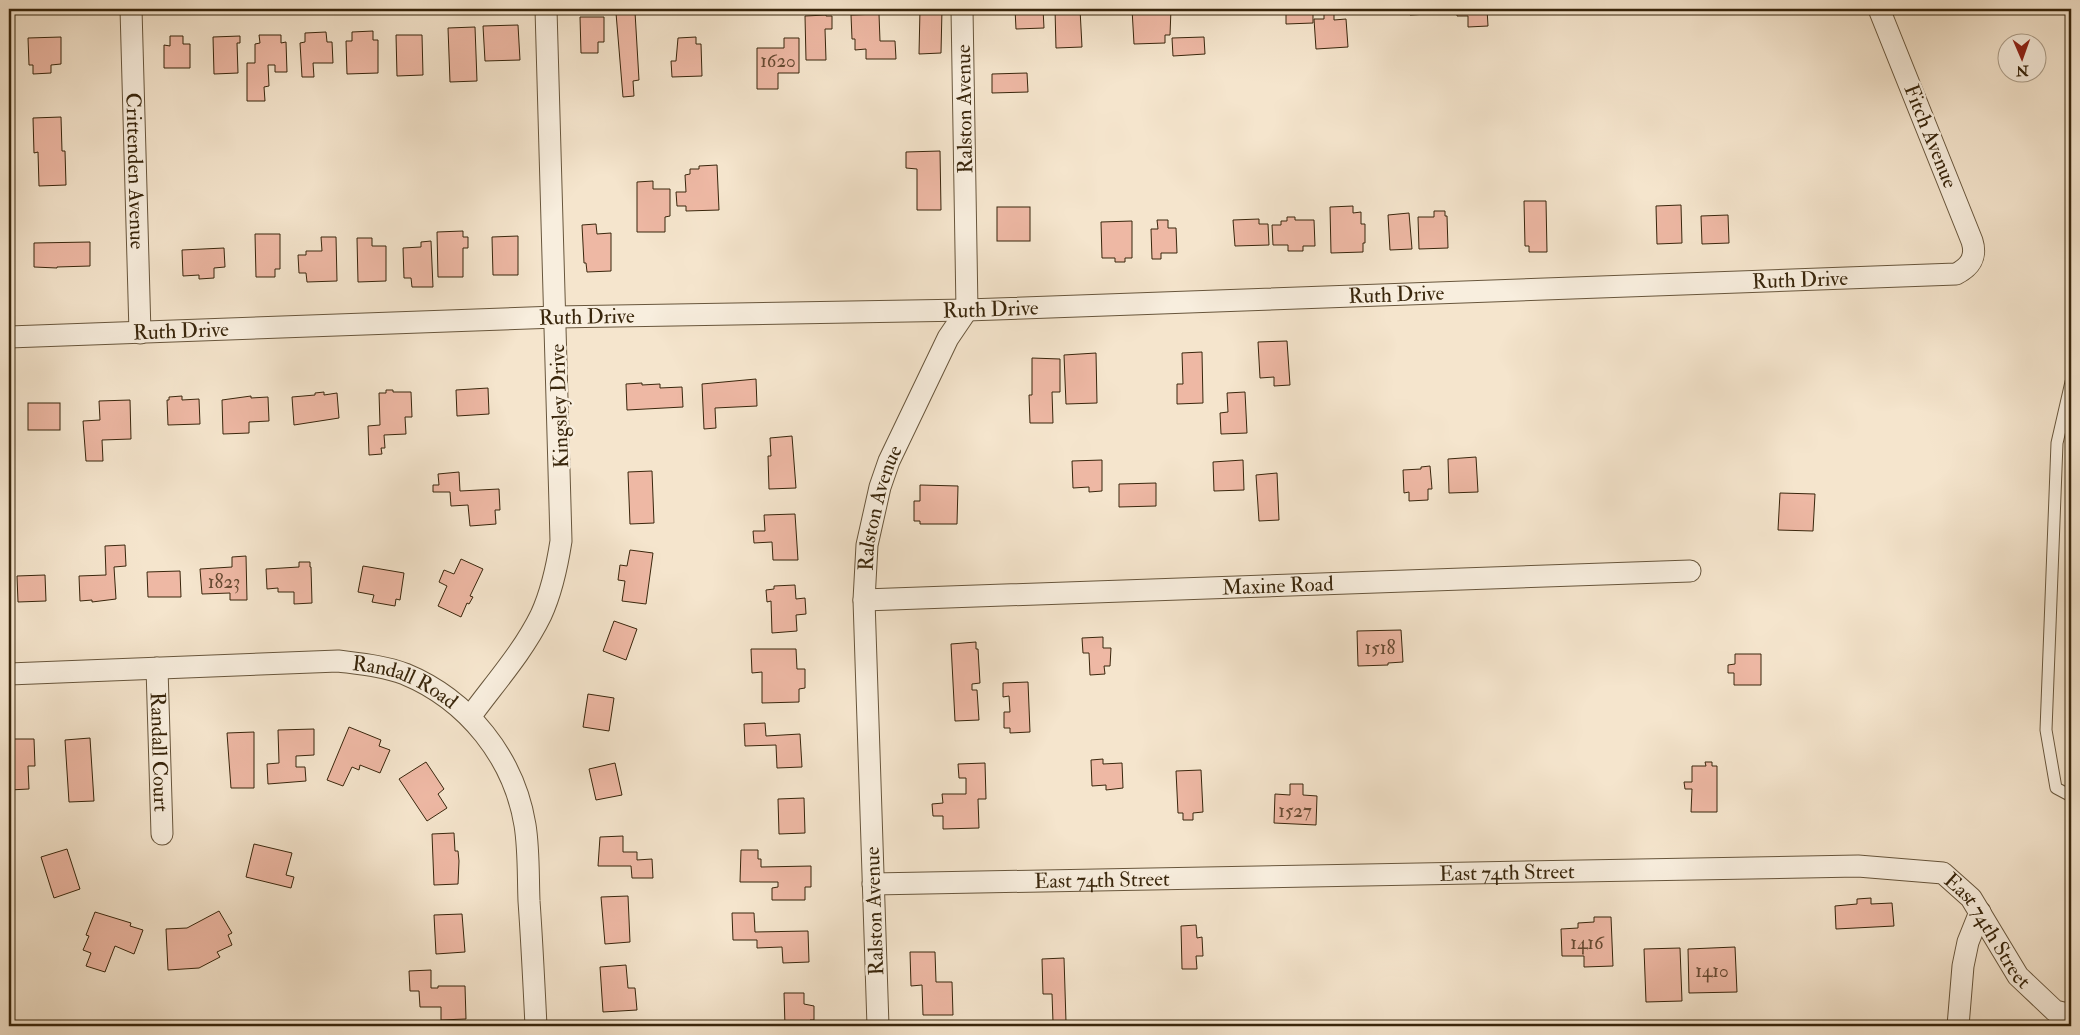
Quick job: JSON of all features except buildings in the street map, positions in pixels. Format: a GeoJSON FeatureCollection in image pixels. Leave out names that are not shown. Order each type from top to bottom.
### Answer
{"type":"FeatureCollection","features":[{"type":"Feature","properties":{"kind":"street","name":"Crittenden Avenue"},"geometry":{"type":"LineString","coordinates":[[131,9],[140,333]]}},
{"type":"Feature","properties":{"kind":"street","name":"Kingsley Drive"},"geometry":{"type":"LineString","coordinates":[[470,717],[531,633],[548,597],[557,570],[562,521],[546,9]]}},
{"type":"Feature","properties":{"kind":"street","name":"Ralston Avenue"},"geometry":{"type":"LineString","coordinates":[[878,1026],[864,600],[867,545],[880,487],[889,461],[948,338],[967,310],[962,9]]}},
{"type":"Feature","properties":{"kind":"street","name":"Fitch Avenue"},"geometry":{"type":"LineString","coordinates":[[1879,9],[1972,241],[1974,255],[1970,264]]}},
{"type":"Feature","properties":{"kind":"street","name":"Ruth Drive"},"geometry":{"type":"LineString","coordinates":[[9,337],[556,317],[967,310],[1956,274],[1970,264]]}},
{"type":"Feature","properties":{"kind":"street","name":"Maxine Road"},"geometry":{"type":"LineString","coordinates":[[864,600],[1690,571]]}},
{"type":"Feature","properties":{"kind":"street","name":"Randall Road"},"geometry":{"type":"LineString","coordinates":[[9,674],[338,661],[377,666],[404,674],[439,692],[470,717],[488,738],[508,770],[518,797],[524,824],[536,1026]]}},
{"type":"Feature","properties":{"kind":"street","name":"Randall Court"},"geometry":{"type":"LineString","coordinates":[[157,668],[162,834]]}},
{"type":"Feature","properties":{"kind":"street","name":"East 74th Street"},"geometry":{"type":"LineString","coordinates":[[873,884],[1858,866],[1943,873],[1971,898],[2018,976],[2055,1011],[2071,1015]]}},
{"type":"Feature","properties":{"kind":"street"},"geometry":{"type":"LineString","coordinates":[[1958,1026],[1963,966],[1968,942],[1980,912]]}},
{"type":"Feature","properties":{"kind":"lane"},"geometry":{"type":"LineString","coordinates":[[2071,382],[2057,443],[2046,730],[2056,788],[2071,796]]}}]}
